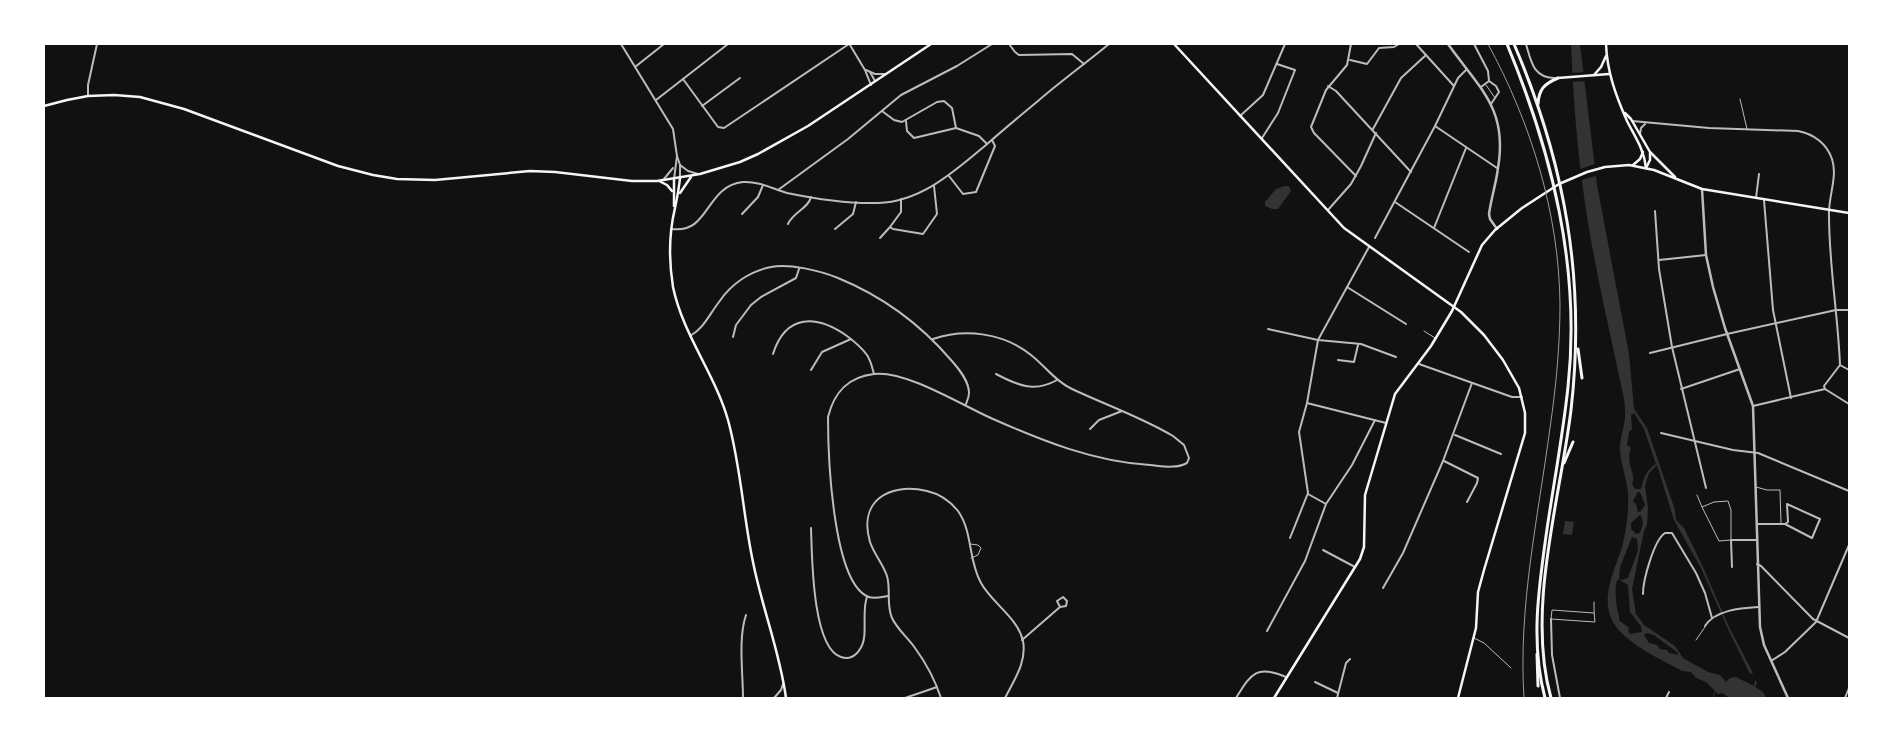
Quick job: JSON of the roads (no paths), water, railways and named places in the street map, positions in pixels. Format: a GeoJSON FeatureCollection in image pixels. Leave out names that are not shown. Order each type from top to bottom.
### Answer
{"type":"FeatureCollection","features":[{"type":"Feature","properties":{"kind":"highway"},"geometry":{"type":"LineString","coordinates":[[1507,44],[1534,115],[1554,182],[1563,230],[1570,288],[1571,328],[1568,384],[1536,606],[1539,668],[1546,698]]}},
{"type":"Feature","properties":{"kind":"highway"},"geometry":{"type":"LineString","coordinates":[[1514,44],[1538,107],[1554,161],[1564,206],[1574,269],[1576,338],[1571,410],[1542,607],[1545,667],[1552,698]]}},
{"type":"Feature","properties":{"kind":"highway"},"geometry":{"type":"LineString","coordinates":[[1538,107],[1542,88],[1550,80],[1558,78]]}},
{"type":"Feature","properties":{"kind":"highway"},"geometry":{"type":"LineString","coordinates":[[1576,338],[1582,378]]}},
{"type":"Feature","properties":{"kind":"highway"},"geometry":{"type":"LineString","coordinates":[[1562,468],[1573,442]]}},
{"type":"Feature","properties":{"kind":"highway"},"geometry":{"type":"LineString","coordinates":[[1538,649],[1536,660],[1538,686]]}},
{"type":"Feature","properties":{"kind":"main road"},"geometry":{"type":"LineString","coordinates":[[44,106],[88,96],[124,95],[160,102],[338,166],[383,177],[435,180],[506,172],[541,172],[632,181],[663,180],[700,174],[740,162],[758,154],[808,126],[932,44]]}},
{"type":"Feature","properties":{"kind":"main road"},"geometry":{"type":"LineString","coordinates":[[1174,44],[1351,234],[1454,307],[1479,328],[1495,348],[1512,375],[1522,397],[1526,418],[1524,439],[1478,592],[1478,616],[1458,698]]}},
{"type":"Feature","properties":{"kind":"main road"},"geometry":{"type":"LineString","coordinates":[[1606,44],[1609,74],[1624,112],[1643,151],[1646,168]]}},
{"type":"Feature","properties":{"kind":"main road"},"geometry":{"type":"LineString","coordinates":[[1592,76],[1601,67],[1606,55]]}},
{"type":"Feature","properties":{"kind":"main road"},"geometry":{"type":"LineString","coordinates":[[1558,78],[1609,74]]}},
{"type":"Feature","properties":{"kind":"main road"},"geometry":{"type":"LineString","coordinates":[[1624,112],[1632,121],[1650,152],[1678,180]]}},
{"type":"Feature","properties":{"kind":"main road"},"geometry":{"type":"LineString","coordinates":[[1631,165],[1640,159],[1643,151]]}},
{"type":"Feature","properties":{"kind":"main road"},"geometry":{"type":"LineString","coordinates":[[1646,168],[1650,160],[1650,152]]}},
{"type":"Feature","properties":{"kind":"main road"},"geometry":{"type":"LineString","coordinates":[[1274,698],[1355,567],[1364,547],[1365,495],[1395,394],[1436,339],[1454,307],[1478,251],[1497,229],[1536,198],[1559,184],[1586,172],[1605,167],[1625,165],[1646,168],[1702,189],[1849,213]]}},
{"type":"Feature","properties":{"kind":"main road"},"geometry":{"type":"LineString","coordinates":[[678,196],[692,176]]}},
{"type":"Feature","properties":{"kind":"main road"},"geometry":{"type":"LineString","coordinates":[[680,178],[672,229],[670,259],[677,303],[690,336],[721,401],[734,443],[753,564],[780,662],[785,697]]}},
{"type":"Feature","properties":{"kind":"main road"},"geometry":{"type":"LineString","coordinates":[[674,179],[675,207]]}},
{"type":"Feature","properties":{"kind":"main road"},"geometry":{"type":"LineString","coordinates":[[657,180],[667,185],[674,192]]}},
{"type":"Feature","properties":{"kind":"street"},"geometry":{"type":"LineString","coordinates":[[88,96],[97,44]]}},
{"type":"Feature","properties":{"kind":"street"},"geometry":{"type":"LineString","coordinates":[[621,44],[672,129],[676,156],[680,165],[680,178]]}},
{"type":"Feature","properties":{"kind":"street"},"geometry":{"type":"LineString","coordinates":[[635,67],[664,44]]}},
{"type":"Feature","properties":{"kind":"street"},"geometry":{"type":"LineString","coordinates":[[656,100],[728,44]]}},
{"type":"Feature","properties":{"kind":"street"},"geometry":{"type":"LineString","coordinates":[[683,79],[718,127],[727,128],[849,44],[865,70],[870,84]]}},
{"type":"Feature","properties":{"kind":"street"},"geometry":{"type":"LineString","coordinates":[[778,190],[842,143],[901,95],[957,66],[992,44]]}},
{"type":"Feature","properties":{"kind":"street"},"geometry":{"type":"LineString","coordinates":[[1009,44],[1014,52],[1020,55],[1072,54],[1084,64]]}},
{"type":"Feature","properties":{"kind":"street"},"geometry":{"type":"LineString","coordinates":[[672,229],[684,229],[696,224],[714,198],[727,187],[742,182],[763,185],[811,197],[880,203],[901,199],[934,186],[949,176],[1109,44]]}},
{"type":"Feature","properties":{"kind":"street"},"geometry":{"type":"LineString","coordinates":[[1240,116],[1263,95],[1285,44]]}},
{"type":"Feature","properties":{"kind":"street"},"geometry":{"type":"LineString","coordinates":[[1351,44],[1350,60],[1345,70],[1328,86],[1311,129],[1356,176]]}},
{"type":"Feature","properties":{"kind":"street"},"geometry":{"type":"LineString","coordinates":[[1350,60],[1367,64],[1379,48],[1394,47],[1399,44]]}},
{"type":"Feature","properties":{"kind":"street"},"geometry":{"type":"LineString","coordinates":[[1416,44],[1454,86]]}},
{"type":"Feature","properties":{"kind":"street"},"geometry":{"type":"LineString","coordinates":[[1448,44],[1491,104],[1501,134],[1498,168],[1488,214],[1497,229]]}},
{"type":"Feature","properties":{"kind":"street"},"geometry":{"type":"LineString","coordinates":[[1474,44],[1488,71],[1490,82],[1496,86],[1498,91],[1496,99],[1491,104]]}},
{"type":"Feature","properties":{"kind":"street"},"geometry":{"type":"LineString","coordinates":[[1526,44],[1536,71],[1550,80]]}},
{"type":"Feature","properties":{"kind":"street"},"geometry":{"type":"LineString","coordinates":[[1372,130],[1401,78],[1426,55]]}},
{"type":"Feature","properties":{"kind":"street"},"geometry":{"type":"LineString","coordinates":[[1262,138],[1278,113],[1294,70],[1277,64]]}},
{"type":"Feature","properties":{"kind":"street"},"geometry":{"type":"LineString","coordinates":[[865,70],[887,74]]}},
{"type":"Feature","properties":{"kind":"street"},"geometry":{"type":"LineString","coordinates":[[1375,238],[1435,126],[1454,86],[1461,74],[1466,70]]}},
{"type":"Feature","properties":{"kind":"street"},"geometry":{"type":"LineString","coordinates":[[870,72],[875,81]]}},
{"type":"Feature","properties":{"kind":"street"},"geometry":{"type":"LineString","coordinates":[[702,106],[740,78]]}},
{"type":"Feature","properties":{"kind":"street"},"geometry":{"type":"LineString","coordinates":[[1480,87],[1490,82]]}},
{"type":"Feature","properties":{"kind":"street"},"geometry":{"type":"LineString","coordinates":[[1328,86],[1336,91],[1411,172]]}},
{"type":"Feature","properties":{"kind":"street"},"geometry":{"type":"LineString","coordinates":[[882,111],[894,120],[906,121],[937,102],[944,102],[952,108],[956,128]]}},
{"type":"Feature","properties":{"kind":"street"},"geometry":{"type":"LineString","coordinates":[[906,121],[907,131],[914,138],[956,128],[979,136],[987,144]]}},
{"type":"Feature","properties":{"kind":"street"},"geometry":{"type":"LineString","coordinates":[[1632,121],[1645,124],[1798,131],[1811,134],[1819,140],[1830,154],[1834,171],[1829,210],[1840,365]]}},
{"type":"Feature","properties":{"kind":"street"},"geometry":{"type":"LineString","coordinates":[[1640,134],[1641,128],[1645,124]]}},
{"type":"Feature","properties":{"kind":"street"},"geometry":{"type":"LineString","coordinates":[[1435,126],[1498,168]]}},
{"type":"Feature","properties":{"kind":"street"},"geometry":{"type":"LineString","coordinates":[[1328,210],[1356,176],[1376,133]]}},
{"type":"Feature","properties":{"kind":"street"},"geometry":{"type":"LineString","coordinates":[[949,176],[963,194],[974,193],[978,189],[995,146],[992,140]]}},
{"type":"Feature","properties":{"kind":"street"},"geometry":{"type":"LineString","coordinates":[[1434,228],[1466,148]]}},
{"type":"Feature","properties":{"kind":"street"},"geometry":{"type":"LineString","coordinates":[[674,179],[676,156]]}},
{"type":"Feature","properties":{"kind":"street"},"geometry":{"type":"LineString","coordinates":[[680,165],[688,171],[700,174]]}},
{"type":"Feature","properties":{"kind":"street"},"geometry":{"type":"LineString","coordinates":[[663,180],[674,166]]}},
{"type":"Feature","properties":{"kind":"street"},"geometry":{"type":"LineString","coordinates":[[1756,198],[1759,174]]}},
{"type":"Feature","properties":{"kind":"street"},"geometry":{"type":"LineString","coordinates":[[742,214],[758,197],[763,185]]}},
{"type":"Feature","properties":{"kind":"street"},"geometry":{"type":"LineString","coordinates":[[890,227],[919,234],[925,232],[938,212],[934,186]]}},
{"type":"Feature","properties":{"kind":"street"},"geometry":{"type":"LineString","coordinates":[[1702,189],[1706,255],[1713,288],[1727,334],[1753,406],[1758,607],[1761,633],[1771,661],[1788,698]]}},
{"type":"Feature","properties":{"kind":"street"},"geometry":{"type":"LineString","coordinates":[[788,224],[791,218],[810,203],[811,197]]}},
{"type":"Feature","properties":{"kind":"street"},"geometry":{"type":"LineString","coordinates":[[880,238],[901,212],[901,199]]}},
{"type":"Feature","properties":{"kind":"street"},"geometry":{"type":"LineString","coordinates":[[1764,199],[1772,310],[1791,398]]}},
{"type":"Feature","properties":{"kind":"street"},"geometry":{"type":"LineString","coordinates":[[835,229],[853,214],[856,202]]}},
{"type":"Feature","properties":{"kind":"street"},"geometry":{"type":"LineString","coordinates":[[1395,202],[1468,252]]}},
{"type":"Feature","properties":{"kind":"street"},"geometry":{"type":"LineString","coordinates":[[1655,210],[1658,260],[1672,347],[1706,488]]}},
{"type":"Feature","properties":{"kind":"street"},"geometry":{"type":"LineString","coordinates":[[1290,538],[1308,494],[1298,436],[1307,403],[1318,340],[1369,247]]}},
{"type":"Feature","properties":{"kind":"street"},"geometry":{"type":"LineString","coordinates":[[1658,260],[1706,255]]}},
{"type":"Feature","properties":{"kind":"street"},"geometry":{"type":"LineString","coordinates":[[690,336],[702,326],[728,291],[747,275],[772,267],[782,266],[827,274],[865,291],[901,314],[933,339],[967,382],[969,393],[966,404]]}},
{"type":"Feature","properties":{"kind":"street"},"geometry":{"type":"LineString","coordinates":[[733,337],[736,325],[751,305],[761,297],[796,278],[799,269]]}},
{"type":"Feature","properties":{"kind":"street"},"geometry":{"type":"LineString","coordinates":[[1347,287],[1406,324]]}},
{"type":"Feature","properties":{"kind":"street"},"geometry":{"type":"LineString","coordinates":[[1650,353],[1836,310],[1849,310]]}},
{"type":"Feature","properties":{"kind":"street"},"geometry":{"type":"LineString","coordinates":[[773,354],[778,341],[784,333],[794,326],[809,321],[819,322],[831,326],[851,339],[866,354],[874,374]]}},
{"type":"Feature","properties":{"kind":"street"},"geometry":{"type":"LineString","coordinates":[[1268,329],[1318,340],[1358,345],[1396,356]]}},
{"type":"Feature","properties":{"kind":"street"},"geometry":{"type":"LineString","coordinates":[[888,596],[872,598],[867,596],[858,587],[847,570],[833,514],[828,417],[831,403],[844,386],[861,376],[874,374],[898,377],[966,404],[991,418],[1045,441],[1099,458],[1143,465],[1176,467],[1187,463],[1189,458],[1188,452],[1179,440],[1162,430],[1072,389],[1058,380],[1030,354],[1015,344],[998,337],[966,333],[946,335],[933,339]]}},
{"type":"Feature","properties":{"kind":"street"},"geometry":{"type":"LineString","coordinates":[[811,370],[822,352],[851,339]]}},
{"type":"Feature","properties":{"kind":"street"},"geometry":{"type":"LineString","coordinates":[[1338,360],[1354,362],[1358,345]]}},
{"type":"Feature","properties":{"kind":"street"},"geometry":{"type":"LineString","coordinates":[[1419,364],[1512,397],[1522,397]]}},
{"type":"Feature","properties":{"kind":"street"},"geometry":{"type":"LineString","coordinates":[[1840,365],[1849,370]]}},
{"type":"Feature","properties":{"kind":"street"},"geometry":{"type":"LineString","coordinates":[[1825,389],[1824,386],[1840,365]]}},
{"type":"Feature","properties":{"kind":"street"},"geometry":{"type":"LineString","coordinates":[[1681,389],[1740,369]]}},
{"type":"Feature","properties":{"kind":"street"},"geometry":{"type":"LineString","coordinates":[[996,374],[1019,386],[1046,384],[1058,380]]}},
{"type":"Feature","properties":{"kind":"street"},"geometry":{"type":"LineString","coordinates":[[1383,588],[1403,553],[1443,461],[1472,383]]}},
{"type":"Feature","properties":{"kind":"street"},"geometry":{"type":"LineString","coordinates":[[1753,406],[1825,389],[1849,404]]}},
{"type":"Feature","properties":{"kind":"street"},"geometry":{"type":"LineString","coordinates":[[1307,403],[1386,423]]}},
{"type":"Feature","properties":{"kind":"street"},"geometry":{"type":"LineString","coordinates":[[1090,429],[1099,420],[1122,411]]}},
{"type":"Feature","properties":{"kind":"street"},"geometry":{"type":"LineString","coordinates":[[1267,630],[1305,561],[1326,504],[1352,465],[1375,420]]}},
{"type":"Feature","properties":{"kind":"street"},"geometry":{"type":"LineString","coordinates":[[1454,434],[1501,454]]}},
{"type":"Feature","properties":{"kind":"street"},"geometry":{"type":"LineString","coordinates":[[1661,434],[1733,450],[1754,452],[1849,491]]}},
{"type":"Feature","properties":{"kind":"street"},"geometry":{"type":"LineString","coordinates":[[1443,461],[1478,478],[1467,502]]}},
{"type":"Feature","properties":{"kind":"street"},"geometry":{"type":"LineString","coordinates":[[941,698],[920,655],[893,619],[889,609],[886,573],[872,547],[867,524],[868,514],[873,505],[883,494],[896,489],[913,488],[931,492],[945,498],[962,516],[971,558],[982,585],[1012,621],[1022,640],[1023,651],[1020,668],[1005,698]]}},
{"type":"Feature","properties":{"kind":"street"},"geometry":{"type":"LineString","coordinates":[[1308,494],[1326,504]]}},
{"type":"Feature","properties":{"kind":"street"},"geometry":{"type":"LineString","coordinates":[[1757,524],[1785,524],[1812,538],[1820,520],[1787,504],[1789,517],[1788,522],[1785,524]]}},
{"type":"Feature","properties":{"kind":"street"},"geometry":{"type":"LineString","coordinates":[[811,528],[812,573],[820,621],[826,645],[837,656],[844,658],[852,657],[861,648],[864,604],[867,596]]}},
{"type":"Feature","properties":{"kind":"street"},"geometry":{"type":"LineString","coordinates":[[1644,594],[1645,579],[1659,538],[1665,533],[1672,533],[1705,592],[1712,618]]}},
{"type":"Feature","properties":{"kind":"street"},"geometry":{"type":"LineString","coordinates":[[1732,567],[1731,540],[1757,540]]}},
{"type":"Feature","properties":{"kind":"street"},"geometry":{"type":"LineString","coordinates":[[1771,661],[1785,652],[1816,622],[1849,545]]}},
{"type":"Feature","properties":{"kind":"street"},"geometry":{"type":"LineString","coordinates":[[1323,550],[1355,567]]}},
{"type":"Feature","properties":{"kind":"street"},"geometry":{"type":"LineString","coordinates":[[1758,564],[1816,622],[1849,638]]}},
{"type":"Feature","properties":{"kind":"street"},"geometry":{"type":"LineString","coordinates":[[1022,640],[1060,607],[1064,607],[1067,604],[1063,596],[1057,601],[1060,607]]}},
{"type":"Feature","properties":{"kind":"street"},"geometry":{"type":"LineString","coordinates":[[1705,626],[1712,618],[1717,616],[1740,608],[1758,607]]}},
{"type":"Feature","properties":{"kind":"street"},"geometry":{"type":"LineString","coordinates":[[743,698],[742,648],[743,622],[746,615]]}},
{"type":"Feature","properties":{"kind":"street"},"geometry":{"type":"LineString","coordinates":[[1552,619],[1552,655],[1560,698]]}},
{"type":"Feature","properties":{"kind":"street"},"geometry":{"type":"LineString","coordinates":[[1337,698],[1346,663],[1350,659]]}},
{"type":"Feature","properties":{"kind":"street"},"geometry":{"type":"LineString","coordinates":[[1236,698],[1248,679],[1257,672],[1273,672],[1286,677]]}},
{"type":"Feature","properties":{"kind":"street"},"geometry":{"type":"LineString","coordinates":[[775,697],[781,690],[784,682]]}},
{"type":"Feature","properties":{"kind":"street"},"geometry":{"type":"LineString","coordinates":[[1316,682],[1338,694]]}},
{"type":"Feature","properties":{"kind":"street"},"geometry":{"type":"LineString","coordinates":[[905,698],[937,687]]}},
{"type":"Feature","properties":{"kind":"street"},"geometry":{"type":"LineString","coordinates":[[1844,698],[1849,688]]}},
{"type":"Feature","properties":{"kind":"street"},"geometry":{"type":"LineString","coordinates":[[1666,698],[1669,692]]}},
{"type":"Feature","properties":{"kind":"street"},"geometry":{"type":"LineString","coordinates":[[775,697],[782,694],[785,697]]}},
{"type":"Feature","properties":{"kind":"lane"},"geometry":{"type":"LineString","coordinates":[[1485,84],[1496,99]]}},
{"type":"Feature","properties":{"kind":"lane"},"geometry":{"type":"LineString","coordinates":[[1740,99],[1747,130]]}},
{"type":"Feature","properties":{"kind":"lane"},"geometry":{"type":"LineString","coordinates":[[1424,331],[1436,339]]}},
{"type":"Feature","properties":{"kind":"lane"},"geometry":{"type":"LineString","coordinates":[[1755,487],[1767,490],[1780,490],[1781,524]]}},
{"type":"Feature","properties":{"kind":"lane"},"geometry":{"type":"LineString","coordinates":[[1696,495],[1702,507],[1719,541],[1731,540],[1731,510],[1728,501],[1714,502],[1702,507]]}},
{"type":"Feature","properties":{"kind":"lane"},"geometry":{"type":"LineString","coordinates":[[969,544],[978,545],[981,548],[978,555],[971,558]]}},
{"type":"Feature","properties":{"kind":"lane"},"geometry":{"type":"LineString","coordinates":[[1594,602],[1595,622],[1552,619],[1552,610],[1594,613]]}},
{"type":"Feature","properties":{"kind":"lane"},"geometry":{"type":"LineString","coordinates":[[1696,640],[1705,626]]}},
{"type":"Feature","properties":{"kind":"lane"},"geometry":{"type":"LineString","coordinates":[[1473,638],[1484,643],[1511,668]]}},
{"type":"Feature","properties":{"kind":"waterway"},"geometry":{"type":"LineString","coordinates":[[1713,698],[1715,692]]}},
{"type":"Feature","properties":{"kind":"railway"},"geometry":{"type":"LineString","coordinates":[[1488,44],[1517,105],[1540,170],[1554,236],[1560,304],[1557,366],[1552,413],[1526,596],[1523,664],[1524,698]]}}]}
